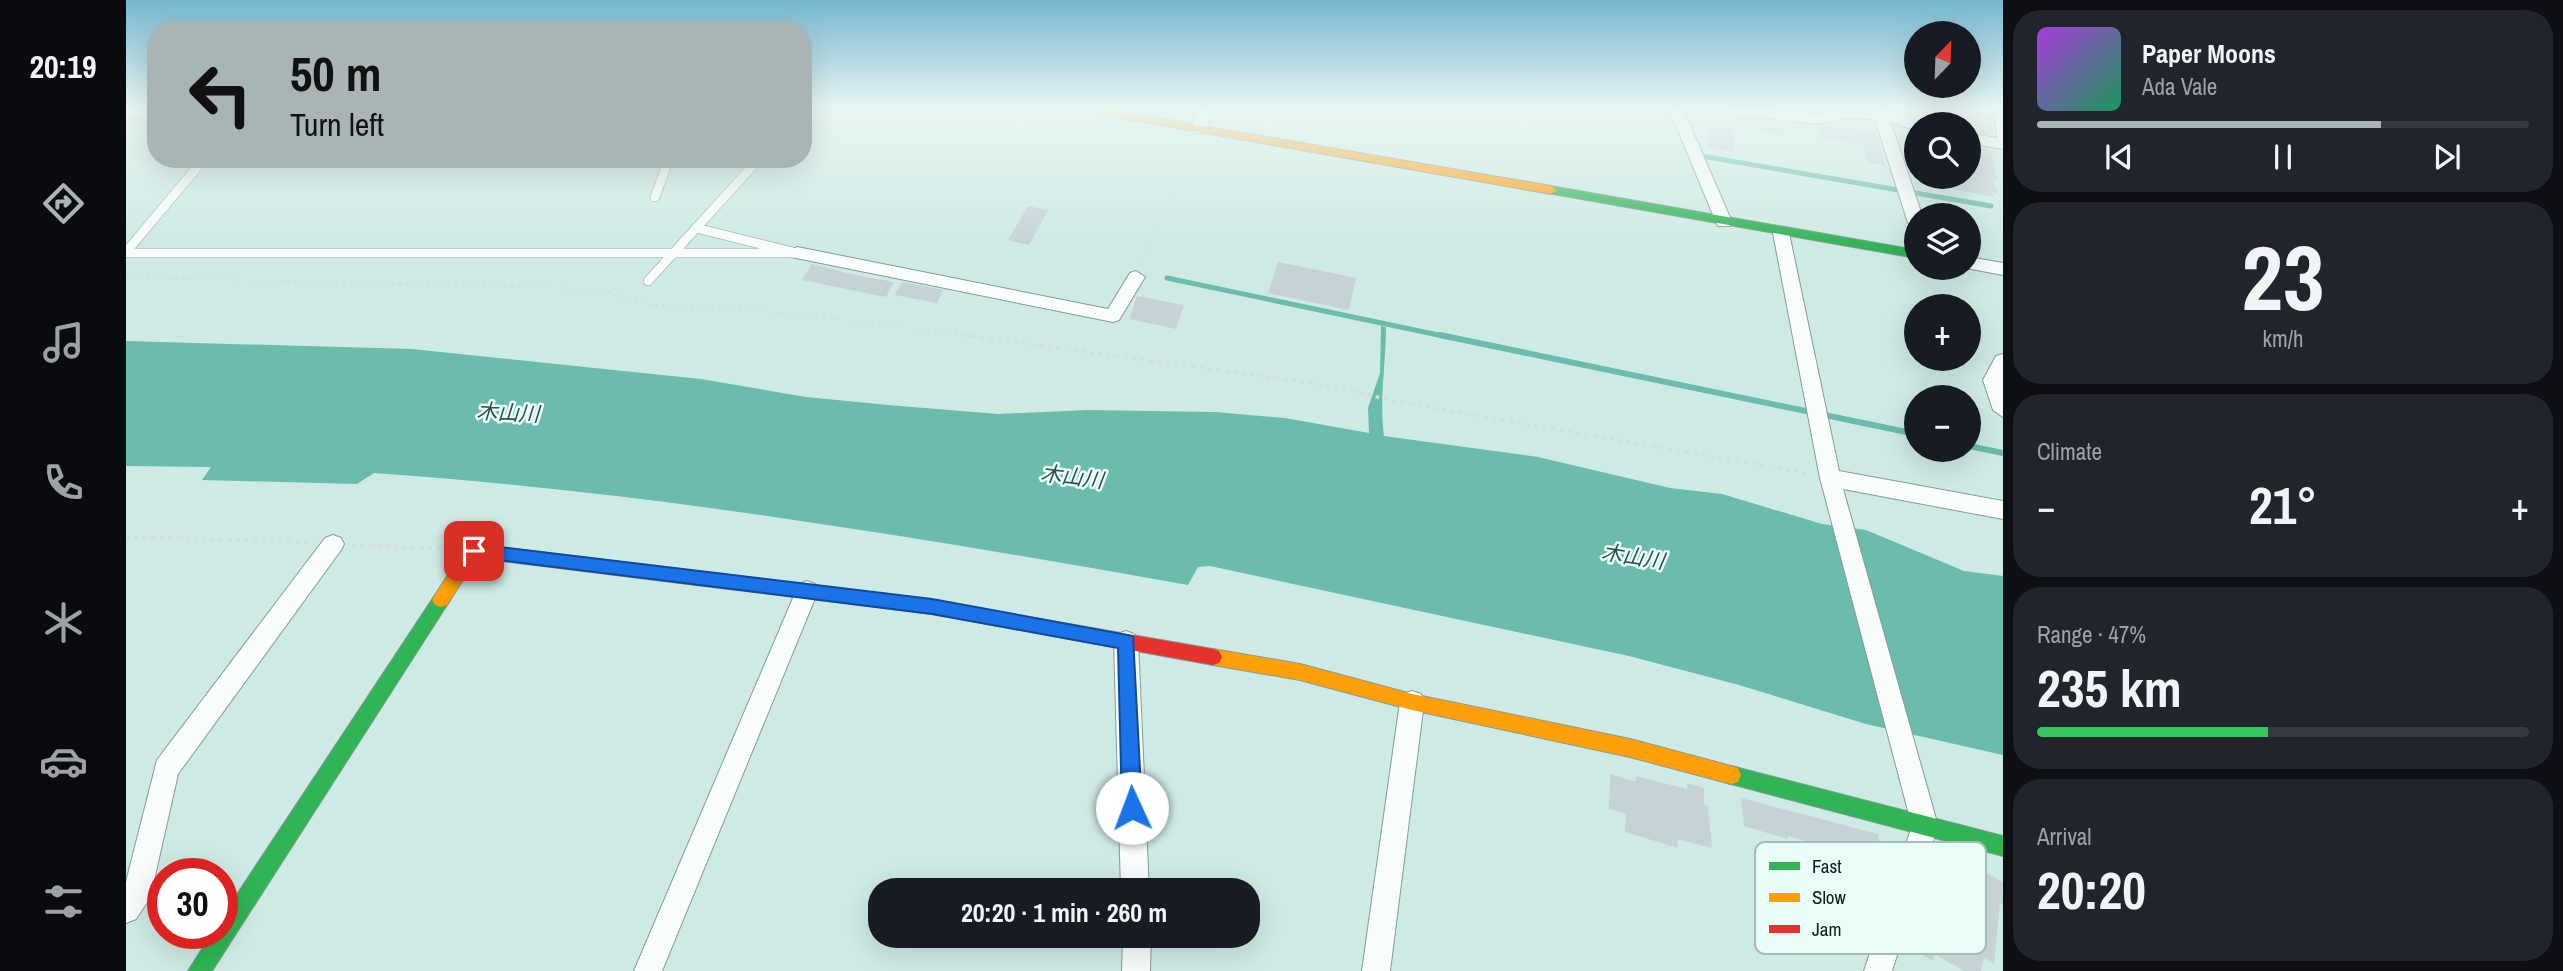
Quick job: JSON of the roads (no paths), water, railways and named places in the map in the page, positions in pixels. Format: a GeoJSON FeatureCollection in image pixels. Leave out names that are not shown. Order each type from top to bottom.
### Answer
{"type":"FeatureCollection","features":[{"type":"Feature","properties":{"kind":"street"},"geometry":{"type":"LineString","coordinates":[[1341,154],[1781,233],[1904,252]]}},
{"type":"Feature","properties":{"kind":"street"},"geometry":{"type":"LineString","coordinates":[[1695,154],[1724,222]]}},
{"type":"Feature","properties":{"kind":"street"},"geometry":{"type":"LineString","coordinates":[[1894,154],[1910,203]]}},
{"type":"Feature","properties":{"kind":"street"},"geometry":{"type":"LineString","coordinates":[[1781,233],[1830,478],[1926,826],[1921,842]]}},
{"type":"Feature","properties":{"kind":"street"},"geometry":{"type":"LineString","coordinates":[[797,253],[1114,316],[1136,277]]}},
{"type":"Feature","properties":{"kind":"street"},"geometry":{"type":"LineString","coordinates":[[1981,265],[2003,270]]}},
{"type":"Feature","properties":{"kind":"street"},"geometry":{"type":"LineString","coordinates":[[2003,360],[1993,380],[2003,410]]}},
{"type":"Feature","properties":{"kind":"street"},"geometry":{"type":"LineString","coordinates":[[1830,478],[2003,510]]}},
{"type":"Feature","properties":{"kind":"street"},"geometry":{"type":"LineString","coordinates":[[126,909],[136,898],[166,769],[333,544]]}},
{"type":"Feature","properties":{"kind":"street"},"geometry":{"type":"LineString","coordinates":[[199,971],[474,551],[932,607],[1300,672],[1412,702],[1630,748],[2003,846]]}},
{"type":"Feature","properties":{"kind":"street"},"geometry":{"type":"LineString","coordinates":[[648,971],[807,592]]}},
{"type":"Feature","properties":{"kind":"street"},"geometry":{"type":"LineString","coordinates":[[1126,641],[1135,878]]}},
{"type":"Feature","properties":{"kind":"street"},"geometry":{"type":"LineString","coordinates":[[1376,971],[1412,702]]}},
{"type":"Feature","properties":{"kind":"street"},"geometry":{"type":"LineString","coordinates":[[1136,971],[1137,948]]}},
{"type":"Feature","properties":{"kind":"street"},"geometry":{"type":"LineString","coordinates":[[1878,971],[1884,954]]}},
{"type":"Feature","properties":{"kind":"lane"},"geometry":{"type":"LineString","coordinates":[[126,253],[197,168]]}},
{"type":"Feature","properties":{"kind":"lane"},"geometry":{"type":"LineString","coordinates":[[655,197],[666,168]]}},
{"type":"Feature","properties":{"kind":"lane"},"geometry":{"type":"LineString","coordinates":[[648,281],[751,168]]}},
{"type":"Feature","properties":{"kind":"lane"},"geometry":{"type":"LineString","coordinates":[[696,228],[797,253]]}},
{"type":"Feature","properties":{"kind":"lane"},"geometry":{"type":"LineString","coordinates":[[126,253],[797,253]]}},
{"type":"Feature","properties":{"kind":"water","name":"木山川"},"geometry":{"type":"Polygon","coordinates":[[[1381,326],[1386,327],[1382,395],[1384,436],[1538,457],[1670,488],[1722,494],[1822,524],[1866,530],[1964,571],[2003,576],[2003,755],[1866,724],[1739,685],[1629,656],[1210,566],[1198,567],[1188,585],[884,533],[579,492],[374,473],[357,484],[202,480],[211,467],[126,466],[126,341],[412,349],[701,379],[806,397],[888,405],[998,414],[1088,410],[1215,412],[1285,418],[1369,433],[1368,408],[1380,373],[1381,326]]]}},
{"type":"Feature","properties":{"kind":"waterway"},"geometry":{"type":"LineString","coordinates":[[1696,155],[1991,206]]}},
{"type":"Feature","properties":{"kind":"waterway"},"geometry":{"type":"LineString","coordinates":[[1167,278],[1448,337]]}},
{"type":"Feature","properties":{"kind":"waterway"},"geometry":{"type":"LineString","coordinates":[[1440,335],[1904,432]]}},
{"type":"Feature","properties":{"kind":"waterway"},"geometry":{"type":"LineString","coordinates":[[1981,448],[2003,453]]}}]}
